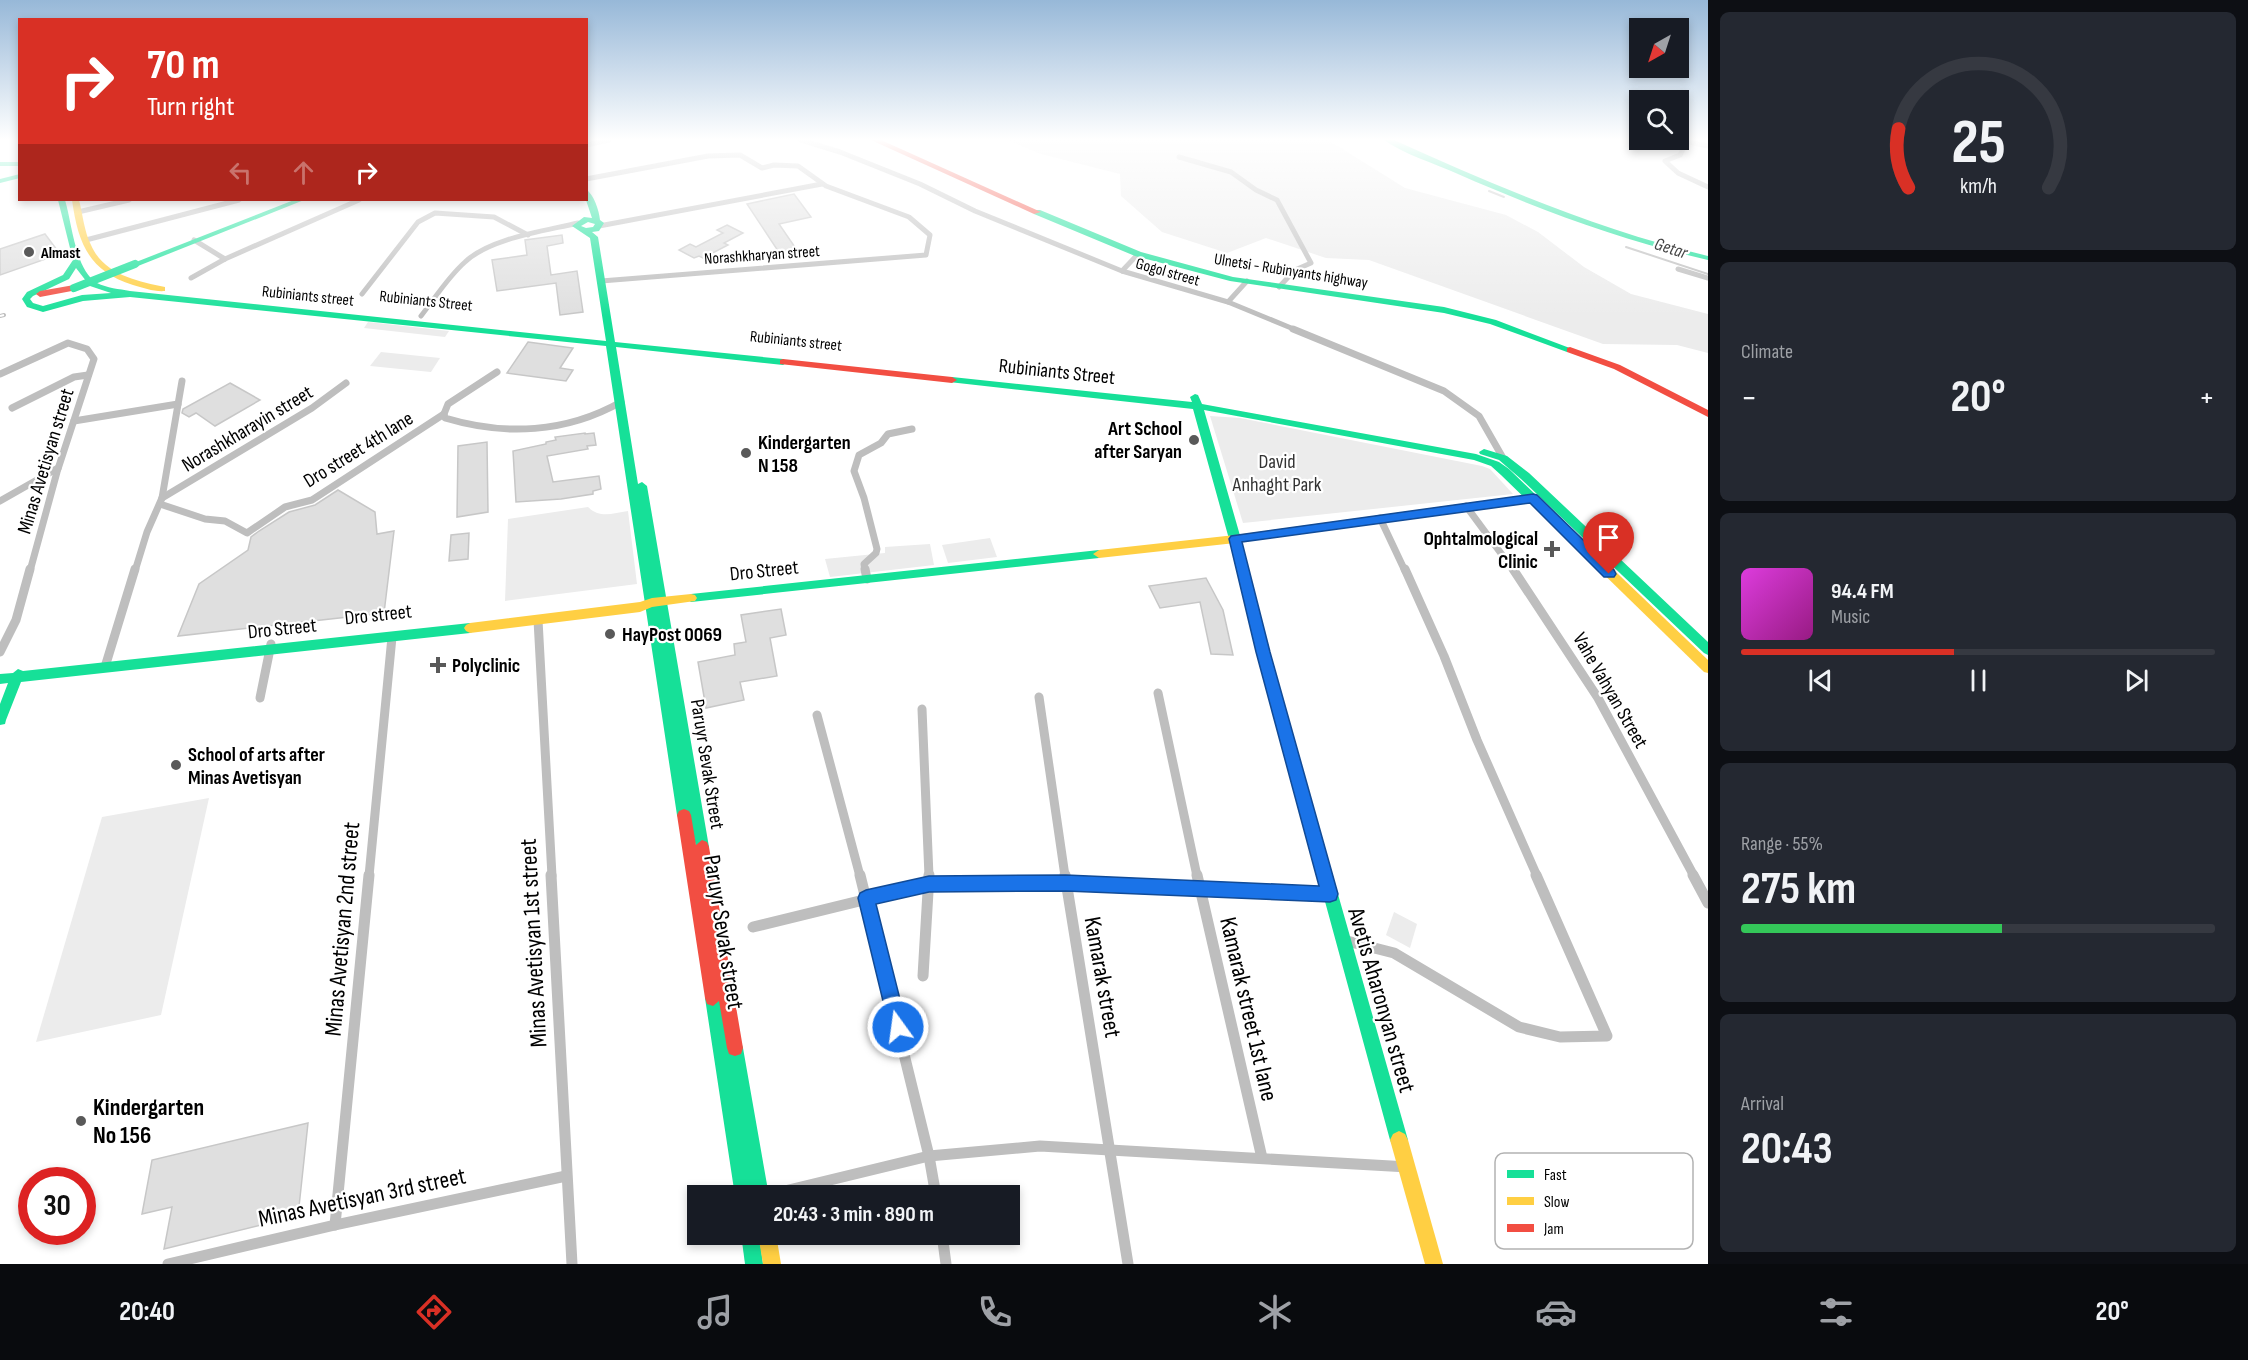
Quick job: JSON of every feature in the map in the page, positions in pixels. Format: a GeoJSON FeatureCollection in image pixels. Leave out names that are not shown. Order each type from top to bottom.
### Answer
{"type":"FeatureCollection","features":[{"type":"Feature","properties":{"kind":"main road","name":"Ulnetsi - Rubinyants highway"},"geometry":{"type":"LineString","coordinates":[[1004,199],[1138,254],[1192,270],[1279,287],[1444,310],[1493,322],[1617,368],[1708,414]]}},
{"type":"Feature","properties":{"kind":"main road"},"geometry":{"type":"LineString","coordinates":[[1528,199],[1611,234],[1664,250],[1708,258]]}},
{"type":"Feature","properties":{"kind":"main road"},"geometry":{"type":"LineString","coordinates":[[1541,199],[1591,220],[1650,239],[1708,251]]}},
{"type":"Feature","properties":{"kind":"main road","name":"Paruyr Sevak Street"},"geometry":{"type":"LineString","coordinates":[[588,200],[594,237],[605,280],[657,603]]}},
{"type":"Feature","properties":{"kind":"main road"},"geometry":{"type":"LineString","coordinates":[[62,201],[77,259],[90,280],[110,271],[94,257],[86,240],[75,201]]}},
{"type":"Feature","properties":{"kind":"main road"},"geometry":{"type":"LineString","coordinates":[[31,305],[55,301],[74,288],[297,201]]}},
{"type":"Feature","properties":{"kind":"main road"},"geometry":{"type":"LineString","coordinates":[[31,305],[30,294],[66,277],[77,259]]}},
{"type":"Feature","properties":{"kind":"main road","name":"Rubiniants Street"},"geometry":{"type":"LineString","coordinates":[[110,271],[136,284],[172,291],[421,316],[615,341],[1196,402],[1467,447],[1499,461]]}},
{"type":"Feature","properties":{"kind":"main road","name":"Rubiniants street"},"geometry":{"type":"LineString","coordinates":[[90,280],[130,294],[615,341]]}},
{"type":"Feature","properties":{"kind":"main road"},"geometry":{"type":"LineString","coordinates":[[31,305],[56,306],[82,298],[130,294]]}},
{"type":"Feature","properties":{"kind":"main road","name":"Paruyr Sevak Street"},"geometry":{"type":"LineString","coordinates":[[615,341],[621,402],[760,1185]]}},
{"type":"Feature","properties":{"kind":"main road"},"geometry":{"type":"LineString","coordinates":[[1196,402],[1235,539]]}},
{"type":"Feature","properties":{"kind":"main road"},"geometry":{"type":"LineString","coordinates":[[1499,461],[1533,498],[1708,668]]}},
{"type":"Feature","properties":{"kind":"main road"},"geometry":{"type":"LineString","coordinates":[[1499,461],[1525,476],[1708,650]]}},
{"type":"Feature","properties":{"kind":"main road","name":"Dro Street"},"geometry":{"type":"LineString","coordinates":[[105,665],[270,646],[392,637],[640,608],[657,603],[1235,539],[1533,498]]}},
{"type":"Feature","properties":{"kind":"main road","name":"Avetis Aharonyan street"},"geometry":{"type":"LineString","coordinates":[[1235,539],[1263,652],[1434,1264]]}},
{"type":"Feature","properties":{"kind":"main road","name":"Dro street"},"geometry":{"type":"LineString","coordinates":[[270,646],[640,602],[657,603]]}},
{"type":"Feature","properties":{"kind":"main road","name":"Paruyr Sevak street"},"geometry":{"type":"LineString","coordinates":[[657,603],[742,1185]]}},
{"type":"Feature","properties":{"kind":"main road"},"geometry":{"type":"LineString","coordinates":[[0,678],[105,665]]}},
{"type":"Feature","properties":{"kind":"main road"},"geometry":{"type":"LineString","coordinates":[[0,720],[17,676]]}},
{"type":"Feature","properties":{"kind":"main road"},"geometry":{"type":"LineString","coordinates":[[751,1245],[754,1264]]}},
{"type":"Feature","properties":{"kind":"main road"},"geometry":{"type":"LineString","coordinates":[[769,1245],[772,1264]]}},
{"type":"Feature","properties":{"kind":"street"},"geometry":{"type":"LineString","coordinates":[[421,316],[465,261],[486,248],[561,227],[734,199]]}},
{"type":"Feature","properties":{"kind":"street","name":"Norashkharyan street"},"geometry":{"type":"LineString","coordinates":[[605,280],[926,255],[930,235],[919,224],[896,211],[857,199]]}},
{"type":"Feature","properties":{"kind":"street","name":"Gogol street"},"geometry":{"type":"LineString","coordinates":[[951,199],[1122,271],[1228,302],[1444,391],[1479,416],[1499,461]]}},
{"type":"Feature","properties":{"kind":"street"},"geometry":{"type":"LineString","coordinates":[[1275,199],[1281,204],[1311,263],[1295,270],[1279,287]]}},
{"type":"Feature","properties":{"kind":"street"},"geometry":{"type":"LineString","coordinates":[[78,212],[125,201]]}},
{"type":"Feature","properties":{"kind":"street"},"geometry":{"type":"LineString","coordinates":[[86,240],[234,201]]}},
{"type":"Feature","properties":{"kind":"street"},"geometry":{"type":"LineString","coordinates":[[191,278],[225,258],[357,201]]}},
{"type":"Feature","properties":{"kind":"street"},"geometry":{"type":"LineString","coordinates":[[362,294],[418,222],[429,214],[494,217],[528,235]]}},
{"type":"Feature","properties":{"kind":"street"},"geometry":{"type":"LineString","coordinates":[[194,240],[207,250],[225,258]]}},
{"type":"Feature","properties":{"kind":"street"},"geometry":{"type":"LineString","coordinates":[[1122,271],[1138,254]]}},
{"type":"Feature","properties":{"kind":"street"},"geometry":{"type":"LineString","coordinates":[[1678,269],[1708,278]]}},
{"type":"Feature","properties":{"kind":"street"},"geometry":{"type":"LineString","coordinates":[[1228,302],[1247,281]]}},
{"type":"Feature","properties":{"kind":"street","name":"Minas Avetisyan street"},"geometry":{"type":"LineString","coordinates":[[0,374],[68,343],[87,349],[94,358],[58,468],[16,620],[0,652]]}},
{"type":"Feature","properties":{"kind":"street","name":"Dro street 4th lane"},"geometry":{"type":"LineString","coordinates":[[161,501],[205,519],[225,521],[247,532],[285,507],[312,500],[444,414],[448,404],[497,372]]}},
{"type":"Feature","properties":{"kind":"street"},"geometry":{"type":"LineString","coordinates":[[12,408],[74,377],[88,375]]}},
{"type":"Feature","properties":{"kind":"street"},"geometry":{"type":"LineString","coordinates":[[105,665],[147,532],[161,501],[182,381]]}},
{"type":"Feature","properties":{"kind":"street","name":"Norashkharayin street"},"geometry":{"type":"LineString","coordinates":[[161,501],[312,408],[346,383]]}},
{"type":"Feature","properties":{"kind":"street"},"geometry":{"type":"LineString","coordinates":[[444,414],[445,418],[469,427],[521,430],[577,422],[621,402]]}},
{"type":"Feature","properties":{"kind":"street"},"geometry":{"type":"LineString","coordinates":[[74,421],[178,404]]}},
{"type":"Feature","properties":{"kind":"street"},"geometry":{"type":"LineString","coordinates":[[867,579],[864,564],[876,553],[877,549],[864,498],[854,471],[859,456],[881,442],[888,434],[912,429]]}},
{"type":"Feature","properties":{"kind":"street"},"geometry":{"type":"LineString","coordinates":[[0,501],[58,468]]}},
{"type":"Feature","properties":{"kind":"street","name":"Vahe Vahyan Street"},"geometry":{"type":"LineString","coordinates":[[1466,506],[1532,595],[1598,698],[1708,903]]}},
{"type":"Feature","properties":{"kind":"street"},"geometry":{"type":"LineString","coordinates":[[1343,940],[1395,953],[1519,1027],[1560,1037],[1607,1036],[1477,740],[1463,698],[1428,617],[1380,518]]}},
{"type":"Feature","properties":{"kind":"street","name":"Minas Avetisyan 1st street"},"geometry":{"type":"LineString","coordinates":[[538,620],[572,1264]]}},
{"type":"Feature","properties":{"kind":"street","name":"Minas Avetisyan 2nd street"},"geometry":{"type":"LineString","coordinates":[[335,1225],[392,637]]}},
{"type":"Feature","properties":{"kind":"street"},"geometry":{"type":"LineString","coordinates":[[260,698],[270,646]]}},
{"type":"Feature","properties":{"kind":"street","name":"Kamarak street 1st lane"},"geometry":{"type":"LineString","coordinates":[[1158,693],[1262,1158]]}},
{"type":"Feature","properties":{"kind":"street","name":"Kamarak street"},"geometry":{"type":"LineString","coordinates":[[1039,697],[1066,883],[1128,1264]]}},
{"type":"Feature","properties":{"kind":"street"},"geometry":{"type":"LineString","coordinates":[[922,709],[929,884],[922,976]]}},
{"type":"Feature","properties":{"kind":"street"},"geometry":{"type":"LineString","coordinates":[[817,715],[866,898],[934,1185]]}},
{"type":"Feature","properties":{"kind":"street"},"geometry":{"type":"LineString","coordinates":[[753,927],[929,884],[1066,883],[1330,894]]}},
{"type":"Feature","properties":{"kind":"street"},"geometry":{"type":"LineString","coordinates":[[808,1185],[929,1156],[1040,1146],[1408,1167]]}},
{"type":"Feature","properties":{"kind":"street","name":"Minas Avetisyan 3rd street"},"geometry":{"type":"LineString","coordinates":[[168,1264],[335,1225],[566,1176]]}},
{"type":"Feature","properties":{"kind":"street"},"geometry":{"type":"LineString","coordinates":[[943,1245],[946,1264]]}},
{"type":"Feature","properties":{"kind":"green space"},"geometry":{"type":"Polygon","coordinates":[[[1124,199],[1446,199],[1506,215],[1538,232],[1584,267],[1631,294],[1708,314],[1708,353],[1677,345],[1603,344],[1369,260],[1326,258],[1266,238],[1227,253],[1162,232],[1124,199]]]}},
{"type":"Feature","properties":{"kind":"green space"},"geometry":{"type":"Polygon","coordinates":[[[368,322],[449,331],[445,337],[364,328],[368,322]]]}},
{"type":"Feature","properties":{"kind":"green space"},"geometry":{"type":"Polygon","coordinates":[[[381,352],[440,358],[431,372],[370,366],[381,352]]]}},
{"type":"Feature","properties":{"kind":"green space","name":"David Anhaght Park"},"geometry":{"type":"Polygon","coordinates":[[[1210,416],[1240,418],[1482,466],[1490,469],[1513,494],[1243,523],[1210,416]]]}},
{"type":"Feature","properties":{"kind":"green space"},"geometry":{"type":"Polygon","coordinates":[[[588,507],[602,514],[628,511],[637,584],[505,601],[508,519],[588,507]]]}},
{"type":"Feature","properties":{"kind":"green space"},"geometry":{"type":"Polygon","coordinates":[[[990,538],[997,557],[948,563],[942,545],[990,538]]]}},
{"type":"Feature","properties":{"kind":"green space"},"geometry":{"type":"Polygon","coordinates":[[[930,544],[934,565],[830,577],[825,559],[885,553],[885,547],[930,544]]]}},
{"type":"Feature","properties":{"kind":"green space"},"geometry":{"type":"Polygon","coordinates":[[[209,798],[161,1015],[36,1042],[102,817],[209,798]]]}},
{"type":"Feature","properties":{"kind":"green space"},"geometry":{"type":"Polygon","coordinates":[[[1394,912],[1417,924],[1410,948],[1386,935],[1394,912]]]}},
{"type":"Feature","properties":{"kind":"building"},"geometry":{"type":"Polygon","coordinates":[[[771,199],[798,199],[811,217],[779,224],[799,253],[782,257],[747,204],[771,199]]]}},
{"type":"Feature","properties":{"kind":"building"},"geometry":{"type":"Polygon","coordinates":[[[727,225],[743,233],[724,243],[728,245],[703,258],[699,256],[694,258],[679,250],[690,244],[696,247],[723,233],[717,230],[727,225]]]}},
{"type":"Feature","properties":{"kind":"building","name":"Almast"},"geometry":{"type":"Polygon","coordinates":[[[45,234],[60,254],[0,275],[0,249],[45,234]]]}},
{"type":"Feature","properties":{"kind":"building"},"geometry":{"type":"Polygon","coordinates":[[[562,235],[563,243],[547,246],[551,275],[577,271],[583,312],[560,315],[556,283],[497,291],[492,260],[527,255],[525,240],[562,235]]]}},
{"type":"Feature","properties":{"kind":"building"},"geometry":{"type":"Polygon","coordinates":[[[528,342],[573,348],[560,368],[573,370],[566,381],[507,373],[528,342]]]}},
{"type":"Feature","properties":{"kind":"building"},"geometry":{"type":"Polygon","coordinates":[[[230,383],[260,400],[215,426],[196,413],[189,417],[182,413],[183,409],[230,383]]]}},
{"type":"Feature","properties":{"kind":"building"},"geometry":{"type":"Polygon","coordinates":[[[594,433],[596,445],[587,446],[588,449],[547,456],[553,482],[599,476],[601,489],[593,491],[593,494],[561,499],[516,502],[513,451],[546,444],[546,442],[556,440],[555,437],[594,433]]]}},
{"type":"Feature","properties":{"kind":"building"},"geometry":{"type":"Polygon","coordinates":[[[487,442],[488,512],[457,517],[458,446],[487,442]]]}},
{"type":"Feature","properties":{"kind":"building"},"geometry":{"type":"Polygon","coordinates":[[[338,490],[375,512],[377,534],[394,531],[384,613],[178,636],[199,584],[248,550],[251,537],[259,531],[289,512],[315,505],[338,490]]]}},
{"type":"Feature","properties":{"kind":"building"},"geometry":{"type":"Polygon","coordinates":[[[469,533],[468,559],[449,561],[451,535],[469,533]]]}},
{"type":"Feature","properties":{"kind":"building"},"geometry":{"type":"Polygon","coordinates":[[[1206,578],[1223,610],[1233,655],[1211,654],[1200,602],[1160,608],[1149,586],[1206,578]]]}},
{"type":"Feature","properties":{"kind":"building"},"geometry":{"type":"Polygon","coordinates":[[[781,609],[786,635],[770,638],[777,676],[740,682],[744,700],[706,708],[698,662],[735,655],[734,644],[746,642],[741,615],[781,609]]]}},
{"type":"Feature","properties":{"kind":"building"},"geometry":{"type":"Polygon","coordinates":[[[308,1123],[298,1216],[164,1249],[172,1207],[142,1214],[152,1160],[308,1123]]]}},
{"type":"Feature","properties":{"kind":"waterway","name":"Getar"},"geometry":{"type":"LineString","coordinates":[[1626,247],[1708,274]]}},
{"type":"Feature","properties":{"kind":"railway"},"geometry":{"type":"LineString","coordinates":[[0,316],[4,315]]}},
{"type":"Feature","properties":{"kind":"traffic: fast"},"geometry":{"type":"LineString","coordinates":[[590,199],[596,220]]}},
{"type":"Feature","properties":{"kind":"traffic: fast"},"geometry":{"type":"LineString","coordinates":[[1523,199],[1584,223],[1708,258]]}},
{"type":"Feature","properties":{"kind":"traffic: fast"},"geometry":{"type":"LineString","coordinates":[[62,201],[71,243],[83,274],[89,281],[108,290],[783,362]]}},
{"type":"Feature","properties":{"kind":"traffic: fast"},"geometry":{"type":"LineString","coordinates":[[135,264],[297,201]]}},
{"type":"Feature","properties":{"kind":"traffic: fast"},"geometry":{"type":"LineString","coordinates":[[1037,212],[1138,254],[1233,279],[1444,310],[1493,322],[1570,350]]}},
{"type":"Feature","properties":{"kind":"traffic: fast"},"geometry":{"type":"LineString","coordinates":[[585,231],[596,229],[600,223],[587,219],[576,226],[594,237],[684,815]]}},
{"type":"Feature","properties":{"kind":"traffic: fast"},"geometry":{"type":"LineString","coordinates":[[77,259],[66,277],[30,294],[26,299],[30,305],[43,309],[82,298],[130,294]]}},
{"type":"Feature","properties":{"kind":"traffic: fast"},"geometry":{"type":"LineString","coordinates":[[74,288],[135,264]]}},
{"type":"Feature","properties":{"kind":"traffic: fast"},"geometry":{"type":"LineString","coordinates":[[952,380],[1197,406],[1476,457],[1495,464],[1505,472],[1591,555]]}},
{"type":"Feature","properties":{"kind":"traffic: fast"},"geometry":{"type":"LineString","coordinates":[[1195,397],[1235,539],[1263,652],[1399,1140]]}},
{"type":"Feature","properties":{"kind":"traffic: fast"},"geometry":{"type":"LineString","coordinates":[[1484,452],[1503,458],[1525,476],[1708,650]]}},
{"type":"Feature","properties":{"kind":"traffic: fast"},"geometry":{"type":"LineString","coordinates":[[642,486],[702,847]]}},
{"type":"Feature","properties":{"kind":"traffic: fast"},"geometry":{"type":"LineString","coordinates":[[691,598],[1099,554]]}},
{"type":"Feature","properties":{"kind":"traffic: fast"},"geometry":{"type":"LineString","coordinates":[[0,679],[470,628]]}},
{"type":"Feature","properties":{"kind":"traffic: fast"},"geometry":{"type":"LineString","coordinates":[[0,720],[18,674]]}},
{"type":"Feature","properties":{"kind":"traffic: fast"},"geometry":{"type":"LineString","coordinates":[[713,998],[742,1185]]}},
{"type":"Feature","properties":{"kind":"traffic: fast"},"geometry":{"type":"LineString","coordinates":[[735,1048],[758,1185]]}},
{"type":"Feature","properties":{"kind":"traffic: fast"},"geometry":{"type":"LineString","coordinates":[[751,1245],[754,1264]]}},
{"type":"Feature","properties":{"kind":"traffic: slow"},"geometry":{"type":"LineString","coordinates":[[75,201],[87,246],[100,264],[129,281],[162,289]]}},
{"type":"Feature","properties":{"kind":"traffic: slow"},"geometry":{"type":"LineString","coordinates":[[1099,554],[1235,539],[1533,498]]}},
{"type":"Feature","properties":{"kind":"traffic: slow"},"geometry":{"type":"LineString","coordinates":[[1591,555],[1708,668]]}},
{"type":"Feature","properties":{"kind":"traffic: slow"},"geometry":{"type":"LineString","coordinates":[[470,628],[640,607],[652,603],[691,598]]}},
{"type":"Feature","properties":{"kind":"traffic: slow"},"geometry":{"type":"LineString","coordinates":[[1399,1140],[1434,1264]]}},
{"type":"Feature","properties":{"kind":"traffic: slow"},"geometry":{"type":"LineString","coordinates":[[769,1245],[772,1264]]}},
{"type":"Feature","properties":{"kind":"traffic: jam"},"geometry":{"type":"LineString","coordinates":[[1008,199],[1037,212]]}},
{"type":"Feature","properties":{"kind":"traffic: jam"},"geometry":{"type":"LineString","coordinates":[[40,294],[74,288]]}},
{"type":"Feature","properties":{"kind":"traffic: jam"},"geometry":{"type":"LineString","coordinates":[[1570,350],[1617,367],[1708,414]]}},
{"type":"Feature","properties":{"kind":"traffic: jam"},"geometry":{"type":"LineString","coordinates":[[783,362],[952,380]]}},
{"type":"Feature","properties":{"kind":"traffic: jam"},"geometry":{"type":"LineString","coordinates":[[684,815],[713,998]]}},
{"type":"Feature","properties":{"kind":"traffic: jam"},"geometry":{"type":"LineString","coordinates":[[702,847],[735,1048]]}},
{"type":"Feature","properties":{"kind":"place","name":"Almast"},"geometry":{"type":"Point","coordinates":[29,252]}},
{"type":"Feature","properties":{"kind":"place","name":"Art School after Saryan"},"geometry":{"type":"Point","coordinates":[1194,440]}},
{"type":"Feature","properties":{"kind":"place","name":"Kindergarten N 158"},"geometry":{"type":"Point","coordinates":[746,453]}},
{"type":"Feature","properties":{"kind":"place","name":"Ophtalmological Clinic"},"geometry":{"type":"Point","coordinates":[1552,549]}},
{"type":"Feature","properties":{"kind":"place","name":"HayPost 0069"},"geometry":{"type":"Point","coordinates":[610,634]}},
{"type":"Feature","properties":{"kind":"place","name":"Polyclinic"},"geometry":{"type":"Point","coordinates":[438,665]}},
{"type":"Feature","properties":{"kind":"place","name":"School of arts after Minas Avetisyan"},"geometry":{"type":"Point","coordinates":[176,765]}},
{"type":"Feature","properties":{"kind":"place","name":"Kindergarten No 156"},"geometry":{"type":"Point","coordinates":[81,1121]}},
{"type":"Feature","properties":{"kind":"route"},"geometry":{"type":"LineString","coordinates":[[898,1027],[866,898],[929,884],[1066,883],[1330,894],[1263,652],[1235,539],[1533,498],[1609,574]]}}]}
